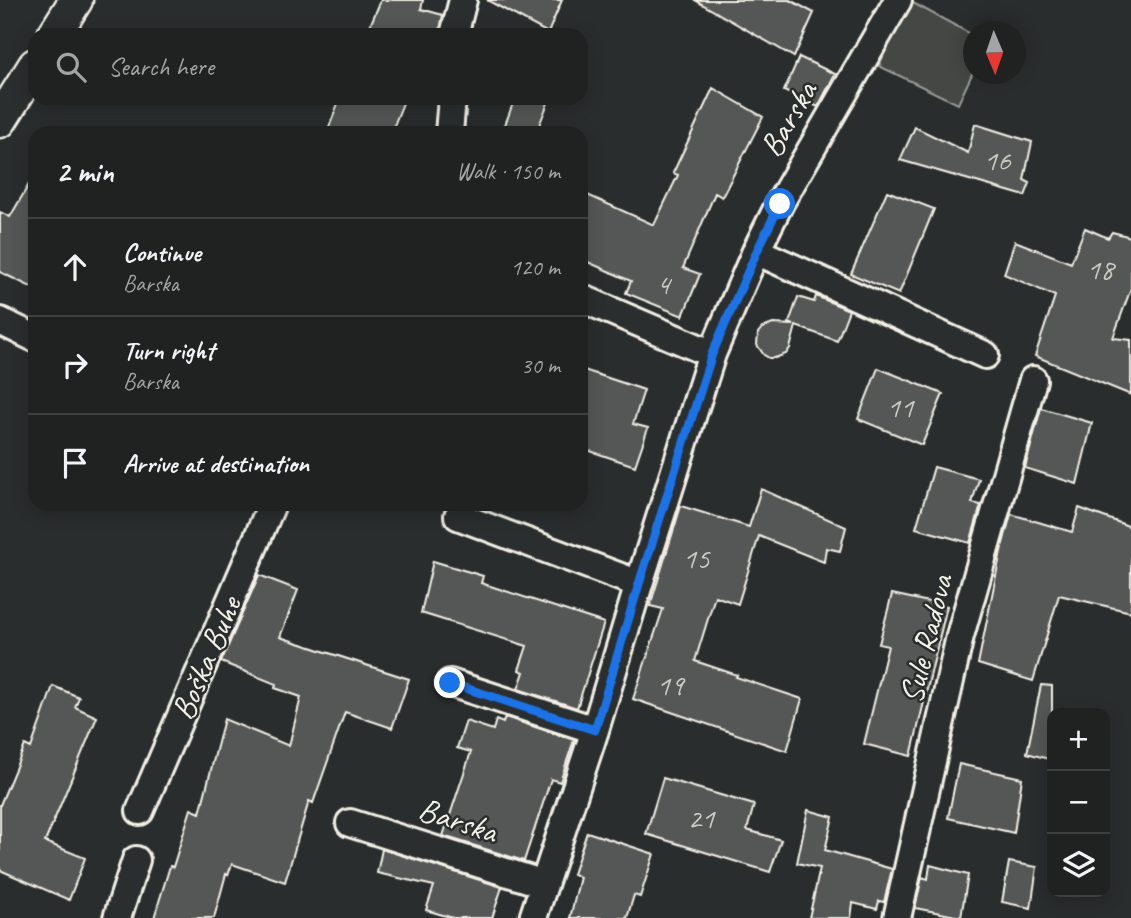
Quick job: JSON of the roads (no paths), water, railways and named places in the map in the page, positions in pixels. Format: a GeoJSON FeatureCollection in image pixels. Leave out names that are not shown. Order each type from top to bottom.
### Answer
{"type":"FeatureCollection","features":[{"type":"Feature","properties":{"kind":"street"},"geometry":{"type":"LineString","coordinates":[[58,28],[75,0]]}},
{"type":"Feature","properties":{"kind":"street"},"geometry":{"type":"LineString","coordinates":[[456,28],[463,0]]}},
{"type":"Feature","properties":{"kind":"street","name":"Barska"},"geometry":{"type":"LineString","coordinates":[[533,918],[595,730],[712,354],[780,204],[898,0]]}},
{"type":"Feature","properties":{"kind":"street"},"geometry":{"type":"LineString","coordinates":[[0,120],[28,76]]}},
{"type":"Feature","properties":{"kind":"street"},"geometry":{"type":"LineString","coordinates":[[450,126],[451,105]]}},
{"type":"Feature","properties":{"kind":"street"},"geometry":{"type":"LineString","coordinates":[[757,251],[985,355]]}},
{"type":"Feature","properties":{"kind":"street"},"geometry":{"type":"LineString","coordinates":[[588,301],[712,354]]}},
{"type":"Feature","properties":{"kind":"street"},"geometry":{"type":"LineString","coordinates":[[0,321],[28,335]]}},
{"type":"Feature","properties":{"kind":"street","name":"Sule Radova"},"geometry":{"type":"LineString","coordinates":[[897,918],[960,636],[1033,380]]}},
{"type":"Feature","properties":{"kind":"street","name":"Boška Buhe"},"geometry":{"type":"LineString","coordinates":[[140,811],[269,511]]}},
{"type":"Feature","properties":{"kind":"street"},"geometry":{"type":"LineString","coordinates":[[458,516],[639,584]]}},
{"type":"Feature","properties":{"kind":"street"},"geometry":{"type":"LineString","coordinates":[[450,683],[595,730]]}},
{"type":"Feature","properties":{"kind":"street","name":"Barska"},"geometry":{"type":"LineString","coordinates":[[350,823],[544,884]]}},
{"type":"Feature","properties":{"kind":"street"},"geometry":{"type":"LineString","coordinates":[[117,918],[136,860]]}}]}
